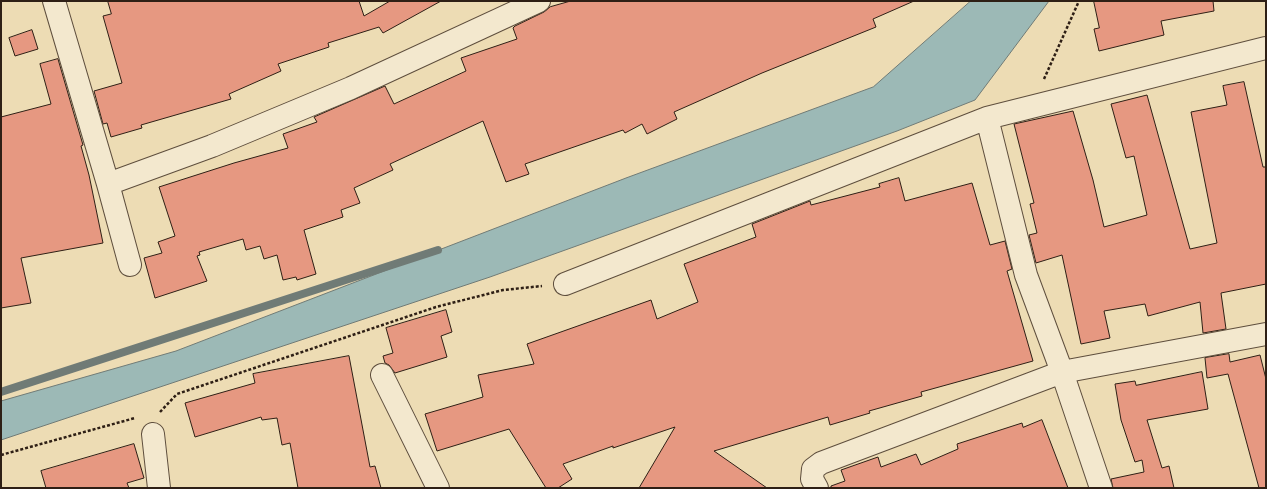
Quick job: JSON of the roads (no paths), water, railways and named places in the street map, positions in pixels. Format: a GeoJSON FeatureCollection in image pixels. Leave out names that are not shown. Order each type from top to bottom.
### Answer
{"type":"FeatureCollection","features":[{"type":"Feature","properties":{"kind":"street"},"geometry":{"type":"LineString","coordinates":[[54,1],[108,184],[130,265]]}},
{"type":"Feature","properties":{"kind":"street"},"geometry":{"type":"LineString","coordinates":[[108,184],[212,146],[351,88],[539,1]]}},
{"type":"Feature","properties":{"kind":"street"},"geometry":{"type":"LineString","coordinates":[[565,284],[987,118],[1266,48]]}},
{"type":"Feature","properties":{"kind":"street"},"geometry":{"type":"LineString","coordinates":[[987,118],[1026,276],[1062,372],[1101,488]]}},
{"type":"Feature","properties":{"kind":"street"},"geometry":{"type":"LineString","coordinates":[[817,488],[812,479],[813,469],[821,463],[1062,372],[1266,334]]}},
{"type":"Feature","properties":{"kind":"street"},"geometry":{"type":"LineString","coordinates":[[382,375],[438,488]]}},
{"type":"Feature","properties":{"kind":"street"},"geometry":{"type":"LineString","coordinates":[[153,424],[159,488]]}},
{"type":"Feature","properties":{"kind":"water"},"geometry":{"type":"Polygon","coordinates":[[[971,1],[1049,1],[975,100],[897,131],[490,277],[1,440],[1,401],[176,351],[626,178],[873,87],[971,1]]]}},
{"type":"Feature","properties":{"kind":"waterway"},"geometry":{"type":"LineString","coordinates":[[1,392],[438,250]]}}]}
